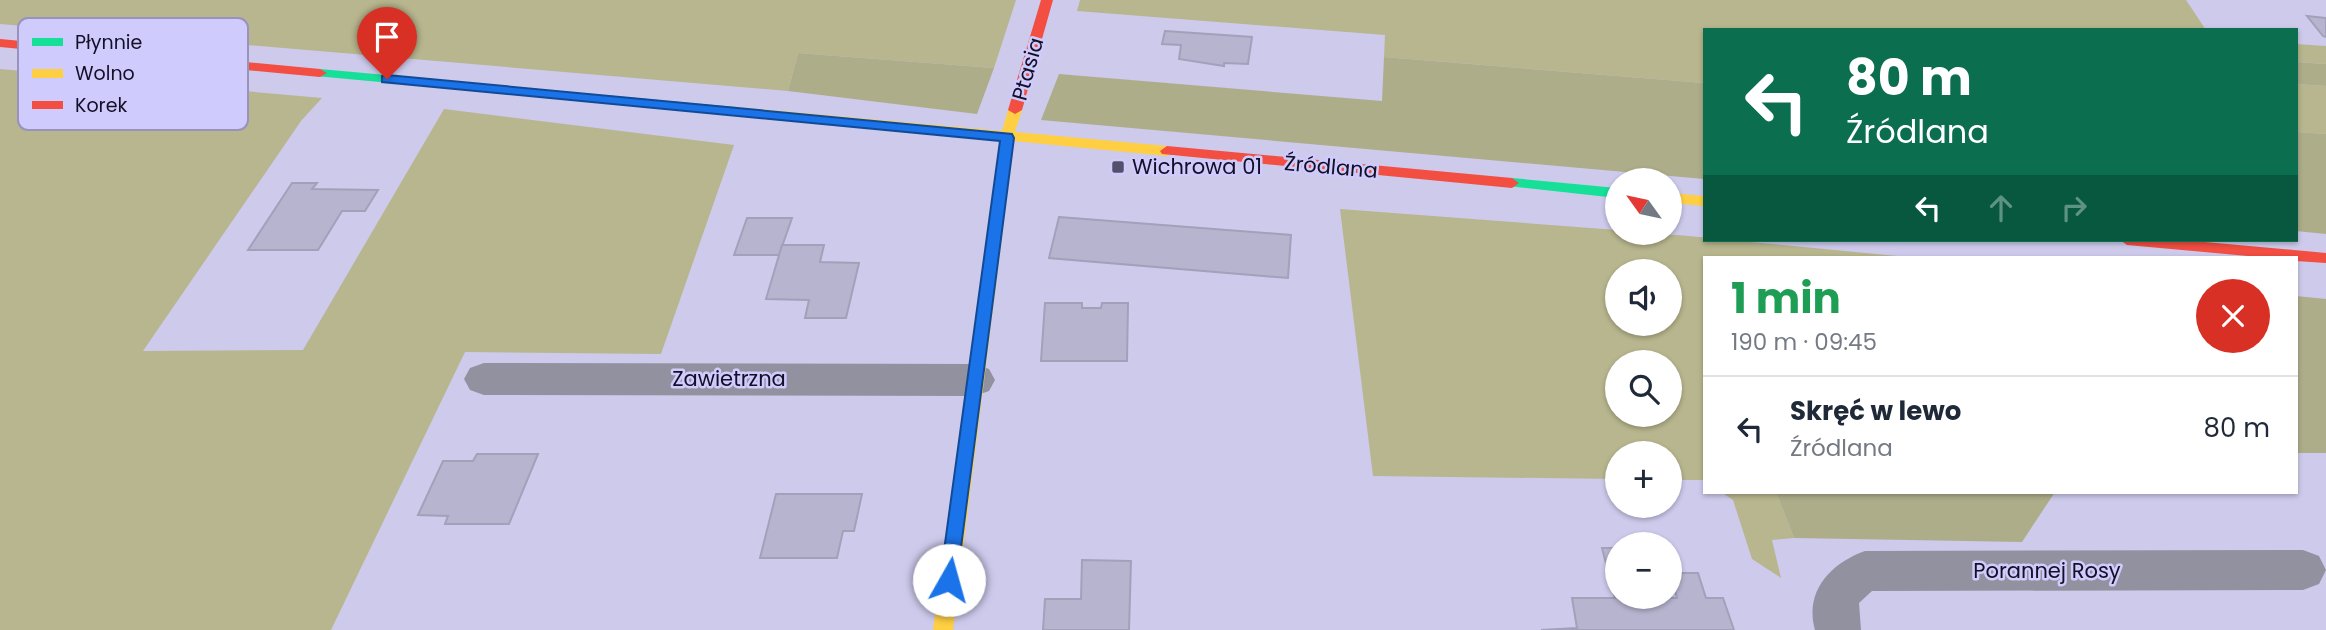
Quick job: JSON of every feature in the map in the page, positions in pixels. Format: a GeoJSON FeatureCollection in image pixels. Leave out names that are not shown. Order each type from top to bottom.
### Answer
{"type":"FeatureCollection","features":[{"type":"Feature","properties":{"kind":"main road","name":"Ptasia"},"geometry":{"type":"LineString","coordinates":[[943,630],[1007,138],[1047,0]]}},
{"type":"Feature","properties":{"kind":"main road","name":"Źródlana"},"geometry":{"type":"LineString","coordinates":[[0,43],[18,45]]}},
{"type":"Feature","properties":{"kind":"main road","name":"Źródlana"},"geometry":{"type":"LineString","coordinates":[[248,66],[1605,192]]}},
{"type":"Feature","properties":{"kind":"main road"},"geometry":{"type":"LineString","coordinates":[[1682,199],[1703,201]]}},
{"type":"Feature","properties":{"kind":"main road"},"geometry":{"type":"LineString","coordinates":[[2149,242],[2326,258]]}},
{"type":"Feature","properties":{"kind":"street","name":"Zawietrzna"},"geometry":{"type":"LineString","coordinates":[[484,379],[975,380]]}},
{"type":"Feature","properties":{"kind":"street","name":"Porannej Rosy"},"geometry":{"type":"LineString","coordinates":[[1838,630],[1834,618],[1837,597],[1849,579],[1865,571],[2303,570]]}},
{"type":"Feature","properties":{"kind":"shaded area"},"geometry":{"type":"Polygon","coordinates":[[[0,0],[1016,0],[994,68],[798,53],[788,91],[248,45],[248,18],[18,18],[18,26],[0,24],[0,0]]]}},
{"type":"Feature","properties":{"kind":"shaded area"},"geometry":{"type":"Polygon","coordinates":[[[1080,0],[2186,0],[2205,28],[1703,28],[1703,83],[1384,57],[1385,35],[1077,11],[1080,0]]]}},
{"type":"Feature","properties":{"kind":"shaded area"},"geometry":{"type":"Polygon","coordinates":[[[2298,44],[2326,46],[2326,64],[2298,62],[2298,44]]]}},
{"type":"Feature","properties":{"kind":"shaded area"},"geometry":{"type":"Polygon","coordinates":[[[0,69],[18,71],[18,130],[248,130],[248,91],[322,98],[301,121],[143,351],[303,350],[444,109],[734,145],[661,354],[465,352],[331,630],[0,630],[0,69]]]}},
{"type":"Feature","properties":{"kind":"shaded area"},"geometry":{"type":"Polygon","coordinates":[[[2298,84],[2326,86],[2326,134],[2298,132],[2298,84]]]}},
{"type":"Feature","properties":{"kind":"shaded area"},"geometry":{"type":"Polygon","coordinates":[[[1340,209],[1605,229],[1605,245],[1682,245],[1682,235],[1703,237],[1703,242],[1751,242],[1897,256],[1703,256],[1703,480],[1682,480],[1682,441],[1605,441],[1605,479],[1373,476],[1340,209]]]}},
{"type":"Feature","properties":{"kind":"shaded area"},"geometry":{"type":"Polygon","coordinates":[[[1724,494],[1777,494],[1794,538],[1772,540],[1781,578],[1752,559],[1733,500],[1724,494]]]}},
{"type":"Feature","properties":{"kind":"green space"},"geometry":{"type":"Polygon","coordinates":[[[798,53],[994,68],[977,114],[788,91],[798,53]]]}},
{"type":"Feature","properties":{"kind":"green space"},"geometry":{"type":"Polygon","coordinates":[[[1384,57],[1703,83],[1703,179],[1682,177],[1682,168],[1605,168],[1605,170],[1041,120],[1059,74],[1382,101],[1384,57]]]}},
{"type":"Feature","properties":{"kind":"green space"},"geometry":{"type":"Polygon","coordinates":[[[2298,62],[2326,64],[2326,86],[2298,84],[2298,62]]]}},
{"type":"Feature","properties":{"kind":"green space"},"geometry":{"type":"Polygon","coordinates":[[[2298,132],[2326,134],[2326,234],[2298,231],[2298,132]]]}},
{"type":"Feature","properties":{"kind":"green space"},"geometry":{"type":"Polygon","coordinates":[[[2298,296],[2326,299],[2326,453],[2298,453],[2298,296]]]}},
{"type":"Feature","properties":{"kind":"green space"},"geometry":{"type":"Polygon","coordinates":[[[1777,494],[2054,494],[2022,542],[1794,538],[1777,494]]]}},
{"type":"Feature","properties":{"kind":"building"},"geometry":{"type":"Polygon","coordinates":[[[2307,16],[2326,18],[2326,37],[2323,36],[2307,16]]]}},
{"type":"Feature","properties":{"kind":"building"},"geometry":{"type":"Polygon","coordinates":[[[1165,31],[1252,37],[1248,64],[1224,63],[1224,66],[1179,59],[1181,45],[1162,44],[1165,31]]]}},
{"type":"Feature","properties":{"kind":"building"},"geometry":{"type":"Polygon","coordinates":[[[292,183],[317,183],[312,189],[378,190],[365,211],[342,211],[318,250],[248,250],[292,183]]]}},
{"type":"Feature","properties":{"kind":"building"},"geometry":{"type":"Polygon","coordinates":[[[1059,217],[1291,235],[1288,278],[1049,258],[1059,217]]]}},
{"type":"Feature","properties":{"kind":"building"},"geometry":{"type":"Polygon","coordinates":[[[747,218],[792,218],[779,255],[734,255],[747,218]]]}},
{"type":"Feature","properties":{"kind":"building"},"geometry":{"type":"Polygon","coordinates":[[[782,245],[824,245],[820,262],[859,263],[846,318],[805,318],[809,300],[766,299],[782,245]]]}},
{"type":"Feature","properties":{"kind":"building"},"geometry":{"type":"Polygon","coordinates":[[[1045,303],[1082,303],[1082,308],[1101,308],[1102,303],[1128,303],[1127,361],[1041,361],[1045,303]]]}},
{"type":"Feature","properties":{"kind":"building"},"geometry":{"type":"Polygon","coordinates":[[[477,454],[538,454],[509,524],[445,524],[448,516],[418,515],[443,461],[473,461],[477,454]]]}},
{"type":"Feature","properties":{"kind":"building"},"geometry":{"type":"Polygon","coordinates":[[[776,494],[862,494],[854,531],[843,531],[837,558],[760,558],[776,494]]]}},
{"type":"Feature","properties":{"kind":"building"},"geometry":{"type":"Polygon","coordinates":[[[1082,560],[1131,561],[1129,630],[1043,630],[1045,599],[1081,599],[1082,560]]]}},
{"type":"Feature","properties":{"kind":"building"},"geometry":{"type":"Polygon","coordinates":[[[1682,573],[1698,573],[1706,598],[1723,598],[1734,630],[1541,630],[1577,628],[1572,598],[1605,598],[1605,609],[1682,609],[1682,573]]]}},
{"type":"Feature","properties":{"kind":"traffic: fast"},"geometry":{"type":"LineString","coordinates":[[320,73],[736,111]]}},
{"type":"Feature","properties":{"kind":"traffic: fast"},"geometry":{"type":"LineString","coordinates":[[1512,183],[1605,192]]}},
{"type":"Feature","properties":{"kind":"traffic: slow"},"geometry":{"type":"LineString","coordinates":[[943,630],[1007,138],[1015,110]]}},
{"type":"Feature","properties":{"kind":"traffic: slow"},"geometry":{"type":"LineString","coordinates":[[736,111],[1167,151]]}},
{"type":"Feature","properties":{"kind":"traffic: slow"},"geometry":{"type":"LineString","coordinates":[[1682,199],[1703,201]]}},
{"type":"Feature","properties":{"kind":"traffic: jam"},"geometry":{"type":"LineString","coordinates":[[1015,110],[1047,0]]}},
{"type":"Feature","properties":{"kind":"traffic: jam"},"geometry":{"type":"LineString","coordinates":[[0,43],[18,45]]}},
{"type":"Feature","properties":{"kind":"traffic: jam"},"geometry":{"type":"LineString","coordinates":[[248,66],[320,73]]}},
{"type":"Feature","properties":{"kind":"traffic: jam"},"geometry":{"type":"LineString","coordinates":[[1167,151],[1512,183]]}},
{"type":"Feature","properties":{"kind":"traffic: jam"},"geometry":{"type":"LineString","coordinates":[[2149,242],[2326,258]]}},
{"type":"Feature","properties":{"kind":"place","name":"Wichrowa 01"},"geometry":{"type":"Point","coordinates":[1118,167]}},
{"type":"Feature","properties":{"kind":"route"},"geometry":{"type":"LineString","coordinates":[[387,79],[1007,138],[949,580]]}}]}
